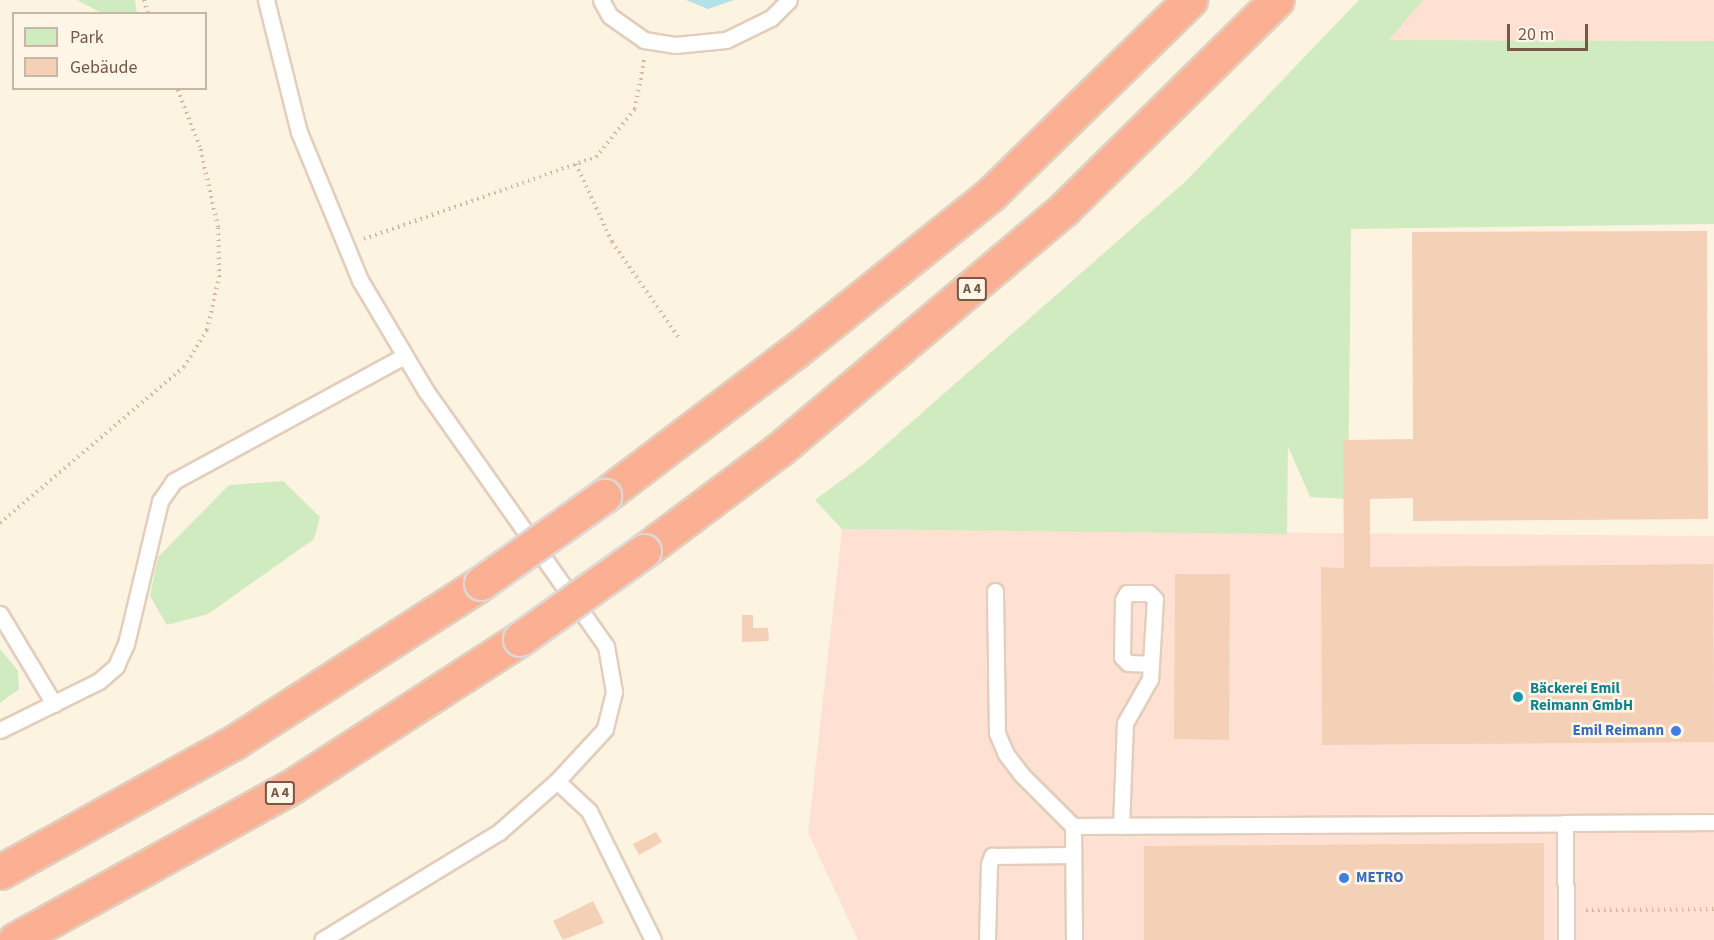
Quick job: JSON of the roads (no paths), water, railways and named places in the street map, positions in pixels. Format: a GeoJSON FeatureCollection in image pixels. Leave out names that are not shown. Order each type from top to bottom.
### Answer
{"type":"FeatureCollection","features":[{"type":"Feature","properties":{"kind":"highway"},"geometry":{"type":"LineString","coordinates":[[0,872],[236,741],[481,583],[604,496],[794,352],[991,194],[1190,0]]}},
{"type":"Feature","properties":{"kind":"highway","name":"A 4"},"geometry":{"type":"LineString","coordinates":[[15,940],[291,787],[520,639],[644,551],[780,449],[1047,224],[1277,0]]}},
{"type":"Feature","properties":{"kind":"lane"},"geometry":{"type":"LineString","coordinates":[[266,0],[299,132],[360,280],[404,356],[606,646],[614,692],[605,729],[557,781],[499,832],[322,940]]}},
{"type":"Feature","properties":{"kind":"lane"},"geometry":{"type":"LineString","coordinates":[[601,0],[610,16],[644,39],[675,45],[726,40],[771,18],[789,0]]}},
{"type":"Feature","properties":{"kind":"lane"},"geometry":{"type":"LineString","coordinates":[[0,730],[109,674],[122,656],[160,501],[174,481],[404,356]]}},
{"type":"Feature","properties":{"kind":"lane"},"geometry":{"type":"LineString","coordinates":[[995,591],[997,733],[1006,754],[1021,774],[1073,826],[1714,822]]}},
{"type":"Feature","properties":{"kind":"lane"},"geometry":{"type":"LineString","coordinates":[[1121,826],[1125,723],[1150,679],[1151,664],[1155,599],[1149,593],[1127,593],[1123,600],[1122,657],[1128,663],[1151,664]]}},
{"type":"Feature","properties":{"kind":"lane"},"geometry":{"type":"LineString","coordinates":[[0,614],[54,704]]}},
{"type":"Feature","properties":{"kind":"lane"},"geometry":{"type":"LineString","coordinates":[[557,781],[589,811],[653,940]]}},
{"type":"Feature","properties":{"kind":"lane"},"geometry":{"type":"LineString","coordinates":[[1565,823],[1566,940]]}},
{"type":"Feature","properties":{"kind":"lane"},"geometry":{"type":"LineString","coordinates":[[1073,826],[1074,940]]}},
{"type":"Feature","properties":{"kind":"lane"},"geometry":{"type":"LineString","coordinates":[[987,940],[989,864],[992,856],[1073,855]]}},
{"type":"Feature","properties":{"kind":"water"},"geometry":{"type":"Polygon","coordinates":[[[686,0],[734,0],[708,9],[686,0]]]}},
{"type":"Feature","properties":{"kind":"place","name":"Bäckerei Emil Reimann GmbH"},"geometry":{"type":"Point","coordinates":[1518,697]}},
{"type":"Feature","properties":{"kind":"place","name":"Emil Reimann"},"geometry":{"type":"Point","coordinates":[1676,731]}},
{"type":"Feature","properties":{"kind":"place","name":"METRO"},"geometry":{"type":"Point","coordinates":[1344,878]}}]}
